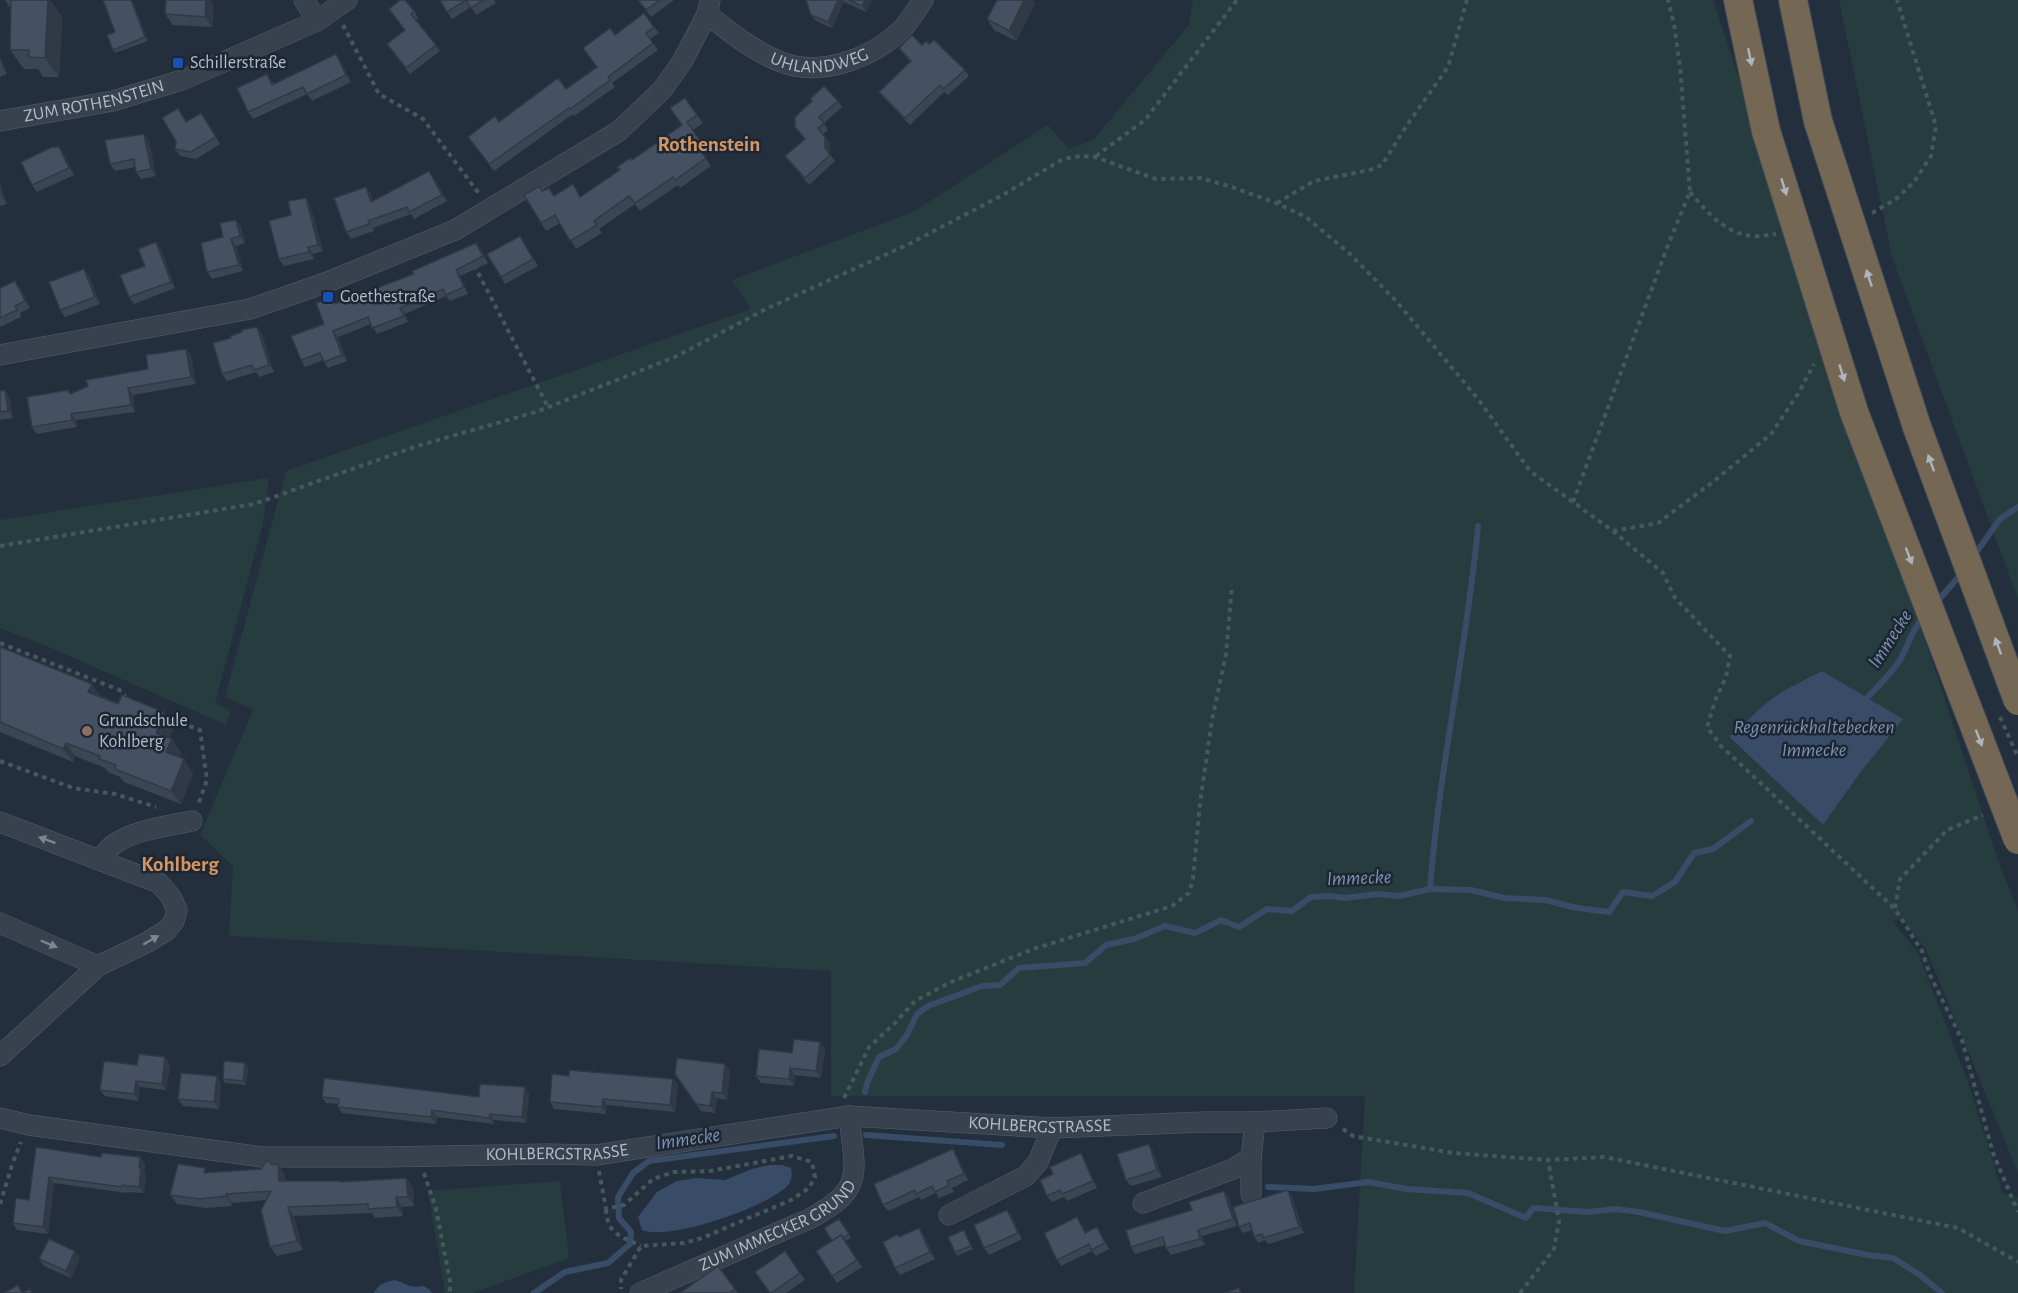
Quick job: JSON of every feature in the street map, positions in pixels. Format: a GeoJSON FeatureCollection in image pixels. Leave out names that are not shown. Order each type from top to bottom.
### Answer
{"type":"FeatureCollection","features":[{"type":"Feature","properties":{"kind":"highway"},"geometry":{"type":"LineString","coordinates":[[1738,0],[1766,131],[1854,412],[2018,840]]}},
{"type":"Feature","properties":{"kind":"highway"},"geometry":{"type":"LineString","coordinates":[[1793,0],[1818,121],[1917,427],[2018,701]]}},
{"type":"Feature","properties":{"kind":"street"},"geometry":{"type":"LineString","coordinates":[[304,0],[317,21]]}},
{"type":"Feature","properties":{"kind":"street","name":"UHLANDWEG"},"geometry":{"type":"LineString","coordinates":[[708,7],[750,47],[782,63],[814,68],[846,63],[880,46],[904,27],[923,0]]}},
{"type":"Feature","properties":{"kind":"street","name":"ZUM ROTHENSTEIN"},"geometry":{"type":"LineString","coordinates":[[0,121],[113,101],[182,80],[317,21],[341,4]]}},
{"type":"Feature","properties":{"kind":"street"},"geometry":{"type":"LineString","coordinates":[[0,355],[250,309],[325,283],[444,234],[491,209],[619,131],[662,90],[682,62],[708,7]]}},
{"type":"Feature","properties":{"kind":"street"},"geometry":{"type":"LineString","coordinates":[[100,860],[112,846],[122,839],[152,829],[192,821]]}},
{"type":"Feature","properties":{"kind":"street"},"geometry":{"type":"LineString","coordinates":[[0,822],[159,883],[171,897],[177,910],[174,921],[166,930],[147,943],[98,966],[0,1056]]}},
{"type":"Feature","properties":{"kind":"street"},"geometry":{"type":"LineString","coordinates":[[0,923],[98,966]]}},
{"type":"Feature","properties":{"kind":"street","name":"KOHLBERGSTRASSE"},"geometry":{"type":"LineString","coordinates":[[0,1118],[29,1125],[262,1157],[596,1155],[841,1117],[1052,1128],[1327,1118]]}},
{"type":"Feature","properties":{"kind":"street","name":"ZUM IMMECKER GRUND"},"geometry":{"type":"LineString","coordinates":[[640,1293],[830,1208],[852,1184],[854,1172],[841,1117]]}},
{"type":"Feature","properties":{"kind":"street"},"geometry":{"type":"LineString","coordinates":[[1251,1194],[1251,1158],[1256,1122]]}},
{"type":"Feature","properties":{"kind":"street"},"geometry":{"type":"LineString","coordinates":[[949,1215],[1026,1176],[1038,1162],[1052,1128]]}},
{"type":"Feature","properties":{"kind":"street"},"geometry":{"type":"LineString","coordinates":[[1143,1203],[1233,1169],[1251,1158]]}},
{"type":"Feature","properties":{"kind":"path"},"geometry":{"type":"LineString","coordinates":[[1095,157],[1145,120],[1237,0]]}},
{"type":"Feature","properties":{"kind":"path"},"geometry":{"type":"LineString","coordinates":[[1276,203],[1314,182],[1370,170],[1382,165],[1448,67],[1467,0]]}},
{"type":"Feature","properties":{"kind":"path"},"geometry":{"type":"LineString","coordinates":[[1574,502],[1668,245],[1690,192],[1680,68],[1668,0]]}},
{"type":"Feature","properties":{"kind":"path"},"geometry":{"type":"LineString","coordinates":[[1864,217],[1896,199],[1914,182],[1931,156],[1936,126],[1897,0]]}},
{"type":"Feature","properties":{"kind":"path"},"geometry":{"type":"LineString","coordinates":[[341,4],[379,94],[423,119],[491,209]]}},
{"type":"Feature","properties":{"kind":"path"},"geometry":{"type":"LineString","coordinates":[[0,546],[254,504],[417,446],[536,412],[675,357],[766,309],[909,244],[1001,196],[1063,159],[1081,156],[1095,157],[1156,179],[1201,178],[1232,187],[1306,217],[1350,254],[1397,302],[1471,390],[1530,471],[1613,531],[1663,573],[1675,598],[1731,656],[1726,677],[1716,698],[1707,727],[1721,746],[1894,909],[1922,951],[1930,975],[1962,1040],[1993,1154],[2018,1212]]}},
{"type":"Feature","properties":{"kind":"path"},"geometry":{"type":"LineString","coordinates":[[1690,192],[1712,218],[1727,228],[1751,236],[1779,234]]}},
{"type":"Feature","properties":{"kind":"path"},"geometry":{"type":"LineString","coordinates":[[471,261],[549,407]]}},
{"type":"Feature","properties":{"kind":"path"},"geometry":{"type":"LineString","coordinates":[[1613,531],[1658,523],[1713,482],[1770,434],[1798,394],[1820,354]]}},
{"type":"Feature","properties":{"kind":"path"},"geometry":{"type":"LineString","coordinates":[[841,1117],[869,1047],[915,1001],[951,982],[1033,949],[1172,906],[1189,893],[1193,879],[1200,803],[1212,720],[1226,654],[1232,585]]}},
{"type":"Feature","properties":{"kind":"path"},"geometry":{"type":"LineString","coordinates":[[0,643],[122,691],[127,703]]}},
{"type":"Feature","properties":{"kind":"path"},"geometry":{"type":"LineString","coordinates":[[159,715],[200,730],[207,780],[192,821]]}},
{"type":"Feature","properties":{"kind":"path"},"geometry":{"type":"LineString","coordinates":[[0,761],[73,788],[115,794],[157,808]]}},
{"type":"Feature","properties":{"kind":"path"},"geometry":{"type":"LineString","coordinates":[[1894,909],[1900,879],[1947,830],[1992,811]]}},
{"type":"Feature","properties":{"kind":"path"},"geometry":{"type":"LineString","coordinates":[[1327,1118],[1353,1136],[1453,1153],[1548,1160],[1604,1156],[1958,1228],[2018,1262]]}},
{"type":"Feature","properties":{"kind":"path"},"geometry":{"type":"LineString","coordinates":[[0,1204],[13,1162],[29,1125]]}},
{"type":"Feature","properties":{"kind":"path"},"geometry":{"type":"LineString","coordinates":[[596,1155],[607,1223],[615,1233],[641,1246],[684,1243],[702,1238],[791,1200],[809,1188],[815,1177],[812,1162],[792,1156],[710,1171],[674,1172],[652,1179],[624,1205],[606,1209]]}},
{"type":"Feature","properties":{"kind":"path"},"geometry":{"type":"LineString","coordinates":[[1520,1293],[1554,1250],[1559,1221],[1548,1160]]}},
{"type":"Feature","properties":{"kind":"path"},"geometry":{"type":"LineString","coordinates":[[424,1172],[436,1209],[450,1281],[450,1293]]}},
{"type":"Feature","properties":{"kind":"path"},"geometry":{"type":"LineString","coordinates":[[621,1293],[621,1280],[641,1246]]}},
{"type":"Feature","properties":{"kind":"green space"},"geometry":{"type":"Polygon","coordinates":[[[1193,0],[1713,0],[1997,857],[2018,911],[2018,1173],[1926,949],[1900,918],[1893,922],[1918,953],[1968,1082],[2003,1194],[2018,1197],[2018,1293],[1354,1293],[1365,1096],[831,1096],[831,971],[229,936],[233,866],[200,835],[253,710],[225,697],[286,471],[751,309],[732,280],[913,212],[1048,125],[1069,149],[1093,140],[1189,25],[1193,0]],[[1822,671],[1761,708],[1729,738],[1823,825],[1902,719],[1822,671]]]}},
{"type":"Feature","properties":{"kind":"green space"},"geometry":{"type":"Polygon","coordinates":[[[1839,0],[2018,0],[2018,599],[1892,257],[1839,0]]]}},
{"type":"Feature","properties":{"kind":"green space"},"geometry":{"type":"Polygon","coordinates":[[[269,478],[263,523],[215,703],[231,710],[226,725],[49,647],[0,628],[0,520],[269,478]]]}},
{"type":"Feature","properties":{"kind":"green space"},"geometry":{"type":"Polygon","coordinates":[[[560,1181],[569,1258],[473,1293],[445,1293],[428,1191],[560,1181]]]}},
{"type":"Feature","properties":{"kind":"water","name":"Regenrückhaltebecken Immecke"},"geometry":{"type":"Polygon","coordinates":[[[1822,671],[1903,719],[1823,825],[1729,737],[1783,691],[1822,671]]]}},
{"type":"Feature","properties":{"kind":"water"},"geometry":{"type":"Polygon","coordinates":[[[769,1165],[782,1165],[791,1168],[792,1171],[788,1185],[772,1197],[715,1221],[693,1227],[673,1231],[642,1230],[638,1217],[657,1192],[677,1181],[696,1178],[725,1180],[769,1165]]]}},
{"type":"Feature","properties":{"kind":"water"},"geometry":{"type":"Polygon","coordinates":[[[394,1280],[411,1286],[424,1286],[432,1293],[374,1293],[380,1285],[394,1280]]]}},
{"type":"Feature","properties":{"kind":"building"},"geometry":{"type":"Polygon","coordinates":[[[11,0],[48,0],[45,58],[29,57],[29,50],[10,50],[11,0]]]}},
{"type":"Feature","properties":{"kind":"building"},"geometry":{"type":"Polygon","coordinates":[[[103,0],[131,0],[145,37],[113,50],[107,35],[115,32],[103,0]]]}},
{"type":"Feature","properties":{"kind":"building"},"geometry":{"type":"Polygon","coordinates":[[[166,0],[206,0],[205,17],[165,14],[166,0]]]}},
{"type":"Feature","properties":{"kind":"building"},"geometry":{"type":"Polygon","coordinates":[[[400,0],[405,0],[414,11],[411,14],[436,45],[406,68],[387,44],[405,30],[389,9],[400,0]]]}},
{"type":"Feature","properties":{"kind":"building"},"geometry":{"type":"Polygon","coordinates":[[[440,0],[466,0],[447,12],[440,0]]]}},
{"type":"Feature","properties":{"kind":"building"},"geometry":{"type":"Polygon","coordinates":[[[466,0],[484,0],[471,8],[466,0]]]}},
{"type":"Feature","properties":{"kind":"building"},"geometry":{"type":"Polygon","coordinates":[[[638,0],[660,0],[646,10],[638,0]]]}},
{"type":"Feature","properties":{"kind":"building"},"geometry":{"type":"Polygon","coordinates":[[[806,0],[838,0],[828,22],[811,15],[806,0]]]}},
{"type":"Feature","properties":{"kind":"building"},"geometry":{"type":"Polygon","coordinates":[[[849,0],[865,0],[862,6],[849,0]]]}},
{"type":"Feature","properties":{"kind":"building"},"geometry":{"type":"Polygon","coordinates":[[[997,0],[1024,0],[1009,31],[987,19],[997,0]]]}},
{"type":"Feature","properties":{"kind":"building"},"geometry":{"type":"Polygon","coordinates":[[[644,13],[654,27],[646,33],[653,43],[608,77],[610,80],[489,164],[468,137],[495,116],[499,122],[558,78],[566,89],[597,67],[583,48],[610,28],[615,35],[644,13]]]}},
{"type":"Feature","properties":{"kind":"building"},"geometry":{"type":"Polygon","coordinates":[[[912,35],[922,45],[926,41],[929,44],[934,40],[965,70],[943,89],[940,85],[905,118],[879,92],[911,61],[899,48],[912,35]]]}},
{"type":"Feature","properties":{"kind":"building"},"geometry":{"type":"Polygon","coordinates":[[[336,54],[346,75],[307,94],[303,87],[248,112],[237,88],[267,74],[272,85],[336,54]]]}},
{"type":"Feature","properties":{"kind":"building"},"geometry":{"type":"Polygon","coordinates":[[[824,86],[838,101],[819,117],[824,123],[818,128],[825,137],[825,148],[830,155],[805,178],[785,156],[805,139],[795,127],[795,117],[824,86]]]}},
{"type":"Feature","properties":{"kind":"building"},"geometry":{"type":"Polygon","coordinates":[[[685,98],[697,115],[687,122],[701,142],[696,145],[706,158],[675,180],[673,177],[635,203],[629,196],[594,221],[597,225],[570,241],[555,215],[541,223],[524,195],[539,186],[542,191],[549,188],[554,196],[573,184],[580,197],[620,170],[617,167],[630,158],[632,160],[682,125],[670,108],[685,98]]]}},
{"type":"Feature","properties":{"kind":"building"},"geometry":{"type":"Polygon","coordinates":[[[178,108],[186,122],[201,113],[216,137],[191,152],[175,149],[176,141],[162,118],[178,108]]]}},
{"type":"Feature","properties":{"kind":"building"},"geometry":{"type":"Polygon","coordinates":[[[144,134],[151,169],[136,172],[134,159],[110,164],[105,140],[144,134]]]}},
{"type":"Feature","properties":{"kind":"building"},"geometry":{"type":"Polygon","coordinates":[[[52,147],[59,147],[69,168],[32,185],[21,162],[52,147]]]}},
{"type":"Feature","properties":{"kind":"building"},"geometry":{"type":"Polygon","coordinates":[[[429,171],[442,195],[409,212],[407,207],[368,221],[369,224],[346,232],[334,198],[366,187],[371,202],[429,171]]]}},
{"type":"Feature","properties":{"kind":"building"},"geometry":{"type":"Polygon","coordinates":[[[306,198],[318,245],[308,247],[309,252],[279,259],[269,221],[291,215],[288,201],[306,198]]]}},
{"type":"Feature","properties":{"kind":"building"},"geometry":{"type":"Polygon","coordinates":[[[236,220],[240,236],[231,239],[239,265],[207,272],[201,243],[223,237],[220,223],[236,220]]]}},
{"type":"Feature","properties":{"kind":"building"},"geometry":{"type":"Polygon","coordinates":[[[520,236],[533,259],[501,277],[487,254],[520,236]]]}},
{"type":"Feature","properties":{"kind":"building"},"geometry":{"type":"Polygon","coordinates":[[[156,242],[171,282],[129,297],[120,275],[145,266],[138,249],[156,242]]]}},
{"type":"Feature","properties":{"kind":"building"},"geometry":{"type":"Polygon","coordinates":[[[476,243],[483,256],[456,270],[464,287],[446,295],[443,289],[400,308],[404,316],[372,328],[368,317],[333,331],[342,355],[324,362],[320,353],[301,360],[291,336],[324,324],[316,303],[333,297],[335,304],[414,274],[412,271],[476,243]]]}},
{"type":"Feature","properties":{"kind":"building"},"geometry":{"type":"Polygon","coordinates":[[[84,269],[95,297],[60,310],[49,282],[84,269]]]}},
{"type":"Feature","properties":{"kind":"building"},"geometry":{"type":"Polygon","coordinates":[[[15,281],[25,301],[15,306],[17,310],[0,318],[0,288],[15,281]]]}},
{"type":"Feature","properties":{"kind":"building"},"geometry":{"type":"Polygon","coordinates":[[[257,327],[269,365],[254,370],[252,365],[222,374],[213,343],[231,338],[230,336],[242,332],[241,330],[257,327]]]}},
{"type":"Feature","properties":{"kind":"building"},"geometry":{"type":"Polygon","coordinates":[[[186,349],[191,377],[128,388],[131,405],[71,414],[72,420],[32,427],[27,397],[68,390],[70,394],[88,386],[86,380],[148,369],[146,355],[186,349]]]}},
{"type":"Feature","properties":{"kind":"building"},"geometry":{"type":"Polygon","coordinates":[[[5,390],[8,411],[0,412],[0,391],[5,390]]]}},
{"type":"Feature","properties":{"kind":"building","name":"Grundschule Kohlberg"},"geometry":{"type":"Polygon","coordinates":[[[0,647],[92,684],[88,692],[118,704],[122,695],[164,712],[156,733],[172,739],[166,752],[184,759],[171,791],[115,769],[116,765],[99,759],[100,756],[66,743],[63,749],[0,722],[0,647]]]}},
{"type":"Feature","properties":{"kind":"building"},"geometry":{"type":"Polygon","coordinates":[[[794,1039],[820,1042],[816,1071],[790,1068],[789,1079],[756,1076],[759,1049],[792,1053],[794,1039]]]}},
{"type":"Feature","properties":{"kind":"building"},"geometry":{"type":"Polygon","coordinates":[[[139,1054],[165,1057],[162,1084],[136,1081],[134,1094],[100,1090],[104,1061],[137,1065],[139,1054]]]}},
{"type":"Feature","properties":{"kind":"building"},"geometry":{"type":"Polygon","coordinates":[[[677,1058],[725,1064],[722,1093],[712,1092],[710,1106],[696,1104],[675,1074],[677,1058]]]}},
{"type":"Feature","properties":{"kind":"building"},"geometry":{"type":"Polygon","coordinates":[[[224,1061],[245,1063],[243,1081],[223,1079],[224,1061]]]}},
{"type":"Feature","properties":{"kind":"building"},"geometry":{"type":"Polygon","coordinates":[[[569,1070],[673,1079],[670,1105],[603,1099],[602,1107],[550,1102],[552,1074],[569,1076],[569,1070]]]}},
{"type":"Feature","properties":{"kind":"building"},"geometry":{"type":"Polygon","coordinates":[[[181,1073],[217,1076],[214,1102],[178,1099],[181,1073]]]}},
{"type":"Feature","properties":{"kind":"building"},"geometry":{"type":"Polygon","coordinates":[[[324,1078],[479,1097],[480,1084],[525,1087],[522,1117],[490,1114],[489,1118],[432,1110],[431,1117],[338,1107],[339,1099],[322,1097],[324,1078]]]}},
{"type":"Feature","properties":{"kind":"building"},"geometry":{"type":"Polygon","coordinates":[[[1149,1144],[1157,1170],[1126,1180],[1117,1154],[1149,1144]]]}},
{"type":"Feature","properties":{"kind":"building"},"geometry":{"type":"Polygon","coordinates":[[[36,1147],[101,1157],[102,1153],[140,1157],[139,1187],[122,1185],[122,1187],[49,1177],[43,1227],[13,1223],[16,1198],[29,1200],[36,1147]]]}},
{"type":"Feature","properties":{"kind":"building"},"geometry":{"type":"Polygon","coordinates":[[[953,1149],[964,1174],[947,1181],[949,1185],[935,1192],[932,1186],[916,1194],[915,1190],[883,1205],[874,1184],[953,1149]]]}},
{"type":"Feature","properties":{"kind":"building"},"geometry":{"type":"Polygon","coordinates":[[[1081,1153],[1093,1181],[1062,1194],[1060,1190],[1047,1196],[1040,1180],[1053,1174],[1050,1167],[1081,1153]]]}},
{"type":"Feature","properties":{"kind":"building"},"geometry":{"type":"Polygon","coordinates":[[[267,1160],[272,1165],[278,1164],[279,1181],[340,1182],[406,1178],[408,1197],[396,1197],[397,1207],[368,1209],[368,1204],[288,1207],[297,1241],[270,1247],[261,1210],[271,1191],[226,1194],[226,1196],[200,1199],[170,1195],[178,1164],[205,1168],[204,1173],[261,1169],[267,1160]]]}},
{"type":"Feature","properties":{"kind":"building"},"geometry":{"type":"Polygon","coordinates":[[[1288,1190],[1299,1227],[1263,1238],[1262,1234],[1254,1236],[1250,1223],[1239,1227],[1233,1207],[1288,1190]]]}},
{"type":"Feature","properties":{"kind":"building"},"geometry":{"type":"Polygon","coordinates":[[[1224,1191],[1233,1219],[1198,1230],[1200,1239],[1166,1248],[1163,1237],[1131,1247],[1126,1230],[1192,1210],[1189,1202],[1224,1191]]]}},
{"type":"Feature","properties":{"kind":"building"},"geometry":{"type":"Polygon","coordinates":[[[1007,1210],[1018,1233],[984,1248],[974,1225],[1007,1210]]]}},
{"type":"Feature","properties":{"kind":"building"},"geometry":{"type":"Polygon","coordinates":[[[1077,1217],[1085,1233],[1097,1227],[1105,1243],[1091,1250],[1089,1244],[1057,1260],[1044,1233],[1077,1217]]]}},
{"type":"Feature","properties":{"kind":"building"},"geometry":{"type":"Polygon","coordinates":[[[839,1219],[849,1234],[843,1238],[841,1235],[832,1241],[824,1228],[839,1219]]]}},
{"type":"Feature","properties":{"kind":"building"},"geometry":{"type":"Polygon","coordinates":[[[919,1228],[930,1252],[895,1268],[883,1242],[898,1234],[899,1237],[919,1228]]]}},
{"type":"Feature","properties":{"kind":"building"},"geometry":{"type":"Polygon","coordinates":[[[964,1230],[971,1246],[955,1252],[948,1237],[964,1230]]]}},
{"type":"Feature","properties":{"kind":"building"},"geometry":{"type":"Polygon","coordinates":[[[841,1235],[857,1260],[832,1276],[816,1251],[841,1235]]]}},
{"type":"Feature","properties":{"kind":"building"},"geometry":{"type":"Polygon","coordinates":[[[49,1239],[75,1251],[66,1271],[39,1259],[49,1239]]]}},
{"type":"Feature","properties":{"kind":"building"},"geometry":{"type":"Polygon","coordinates":[[[785,1251],[800,1273],[770,1293],[755,1272],[785,1251]]]}},
{"type":"Feature","properties":{"kind":"building"},"geometry":{"type":"Polygon","coordinates":[[[718,1266],[735,1289],[730,1293],[680,1293],[718,1266]]]}},
{"type":"Feature","properties":{"kind":"building"},"geometry":{"type":"Polygon","coordinates":[[[18,1285],[22,1293],[4,1293],[18,1285]]]}},
{"type":"Feature","properties":{"kind":"building"},"geometry":{"type":"Polygon","coordinates":[[[1239,1288],[1241,1293],[1224,1293],[1239,1288]]]}},
{"type":"Feature","properties":{"kind":"waterway","name":"Immecke"},"geometry":{"type":"LineString","coordinates":[[1973,557],[2000,519],[2018,507]]}},
{"type":"Feature","properties":{"kind":"waterway"},"geometry":{"type":"LineString","coordinates":[[1430,889],[1434,843],[1478,526]]}},
{"type":"Feature","properties":{"kind":"waterway","name":"Immecke"},"geometry":{"type":"LineString","coordinates":[[1935,604],[1962,573]]}},
{"type":"Feature","properties":{"kind":"waterway","name":"Immecke"},"geometry":{"type":"LineString","coordinates":[[1863,702],[1897,664],[1924,616]]}},
{"type":"Feature","properties":{"kind":"waterway","name":"Immecke"},"geometry":{"type":"LineString","coordinates":[[865,1092],[879,1057],[896,1049],[907,1035],[917,1014],[928,1006],[982,986],[1000,985],[1019,968],[1085,963],[1106,945],[1134,939],[1165,926],[1195,933],[1221,920],[1239,927],[1267,909],[1292,911],[1311,897],[1345,898],[1377,894],[1399,896],[1430,889],[1471,890],[1504,898],[1545,900],[1577,908],[1609,912],[1623,892],[1652,896],[1675,882],[1694,853],[1713,849],[1751,821]]}},
{"type":"Feature","properties":{"kind":"waterway"},"geometry":{"type":"LineString","coordinates":[[866,1135],[1002,1145]]}},
{"type":"Feature","properties":{"kind":"waterway","name":"Immecke"},"geometry":{"type":"LineString","coordinates":[[534,1293],[565,1272],[608,1263],[630,1244],[631,1232],[619,1218],[618,1197],[633,1173],[649,1161],[834,1136]]}},
{"type":"Feature","properties":{"kind":"waterway"},"geometry":{"type":"LineString","coordinates":[[1268,1187],[1314,1189],[1368,1182],[1407,1189],[1468,1193],[1526,1218],[1533,1208],[1588,1212],[1616,1209],[1725,1231],[1765,1223],[1799,1241],[1893,1258],[1920,1275],[1942,1293]]}},
{"type":"Feature","properties":{"kind":"place","name":"Schillerstraße"},"geometry":{"type":"Point","coordinates":[178,63]}},
{"type":"Feature","properties":{"kind":"place","name":"Goethestraße"},"geometry":{"type":"Point","coordinates":[328,297]}},
{"type":"Feature","properties":{"kind":"place","name":"Grundschule Kohlberg"},"geometry":{"type":"Point","coordinates":[87,731]}},
{"type":"Feature","properties":{"kind":"district","name":"Rothenstein"},"geometry":{"type":"Point","coordinates":[709,144]}},
{"type":"Feature","properties":{"kind":"district","name":"Kohlberg"},"geometry":{"type":"Point","coordinates":[180,864]}}]}
